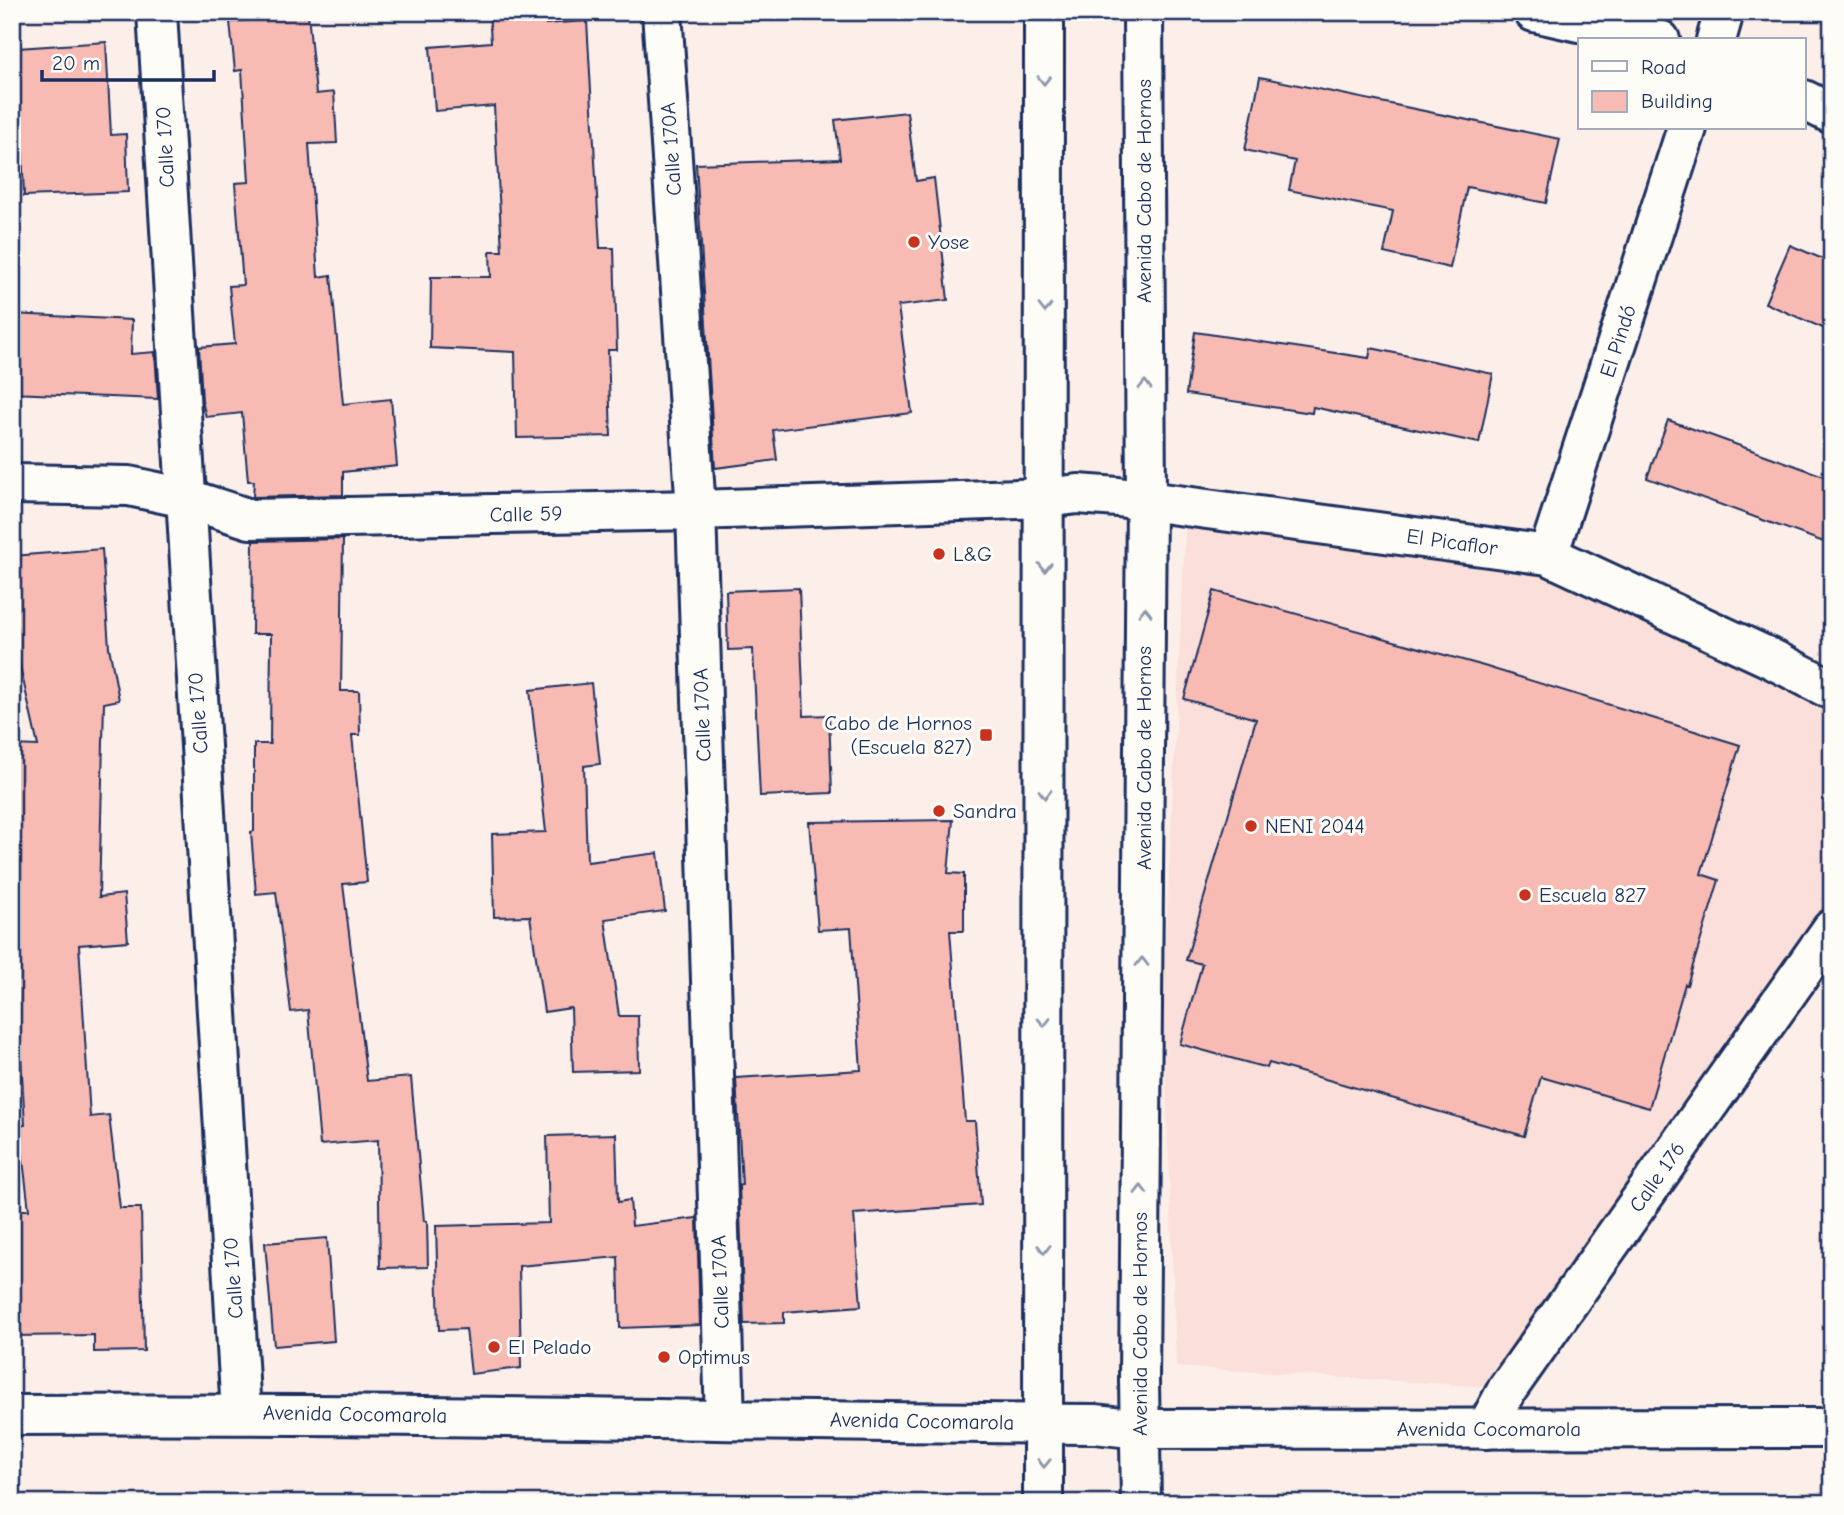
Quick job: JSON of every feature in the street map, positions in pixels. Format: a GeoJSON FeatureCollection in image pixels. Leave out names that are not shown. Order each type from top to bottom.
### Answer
{"type":"FeatureCollection","features":[{"type":"Feature","properties":{"kind":"street","name":"Calle 170"},"geometry":{"type":"LineString","coordinates":[[157,12],[241,1413]]}},
{"type":"Feature","properties":{"kind":"street","name":"Calle 170A"},"geometry":{"type":"LineString","coordinates":[[662,12],[696,510],[725,1419]]}},
{"type":"Feature","properties":{"kind":"street"},"geometry":{"type":"LineString","coordinates":[[1043,1503],[1044,12]]}},
{"type":"Feature","properties":{"kind":"street","name":"Avenida Cabo de Hornos"},"geometry":{"type":"LineString","coordinates":[[1140,1503],[1146,501],[1143,12]]}},
{"type":"Feature","properties":{"kind":"street"},"geometry":{"type":"LineString","coordinates":[[1534,12],[1651,38]]}},
{"type":"Feature","properties":{"kind":"street"},"geometry":{"type":"LineString","coordinates":[[1717,38],[1724,12]]}},
{"type":"Feature","properties":{"kind":"street"},"geometry":{"type":"LineString","coordinates":[[1806,101],[1832,114]]}},
{"type":"Feature","properties":{"kind":"street","name":"El Pindó"},"geometry":{"type":"LineString","coordinates":[[1548,555],[1687,130]]}},
{"type":"Feature","properties":{"kind":"street","name":"Calle 59"},"geometry":{"type":"LineString","coordinates":[[12,484],[130,485],[185,498],[250,519],[696,510],[1045,498]]}},
{"type":"Feature","properties":{"kind":"street","name":"El Picaflor"},"geometry":{"type":"LineString","coordinates":[[1045,498],[1078,494],[1146,501],[1548,555],[1772,659],[1832,690]]}},
{"type":"Feature","properties":{"kind":"street","name":"Calle 176"},"geometry":{"type":"LineString","coordinates":[[1486,1429],[1508,1388],[1832,929]]}},
{"type":"Feature","properties":{"kind":"street","name":"Avenida Cocomarola"},"geometry":{"type":"LineString","coordinates":[[12,1415],[241,1413],[725,1419],[1044,1423],[1115,1425],[1140,1429],[1832,1428]]}},
{"type":"Feature","properties":{"kind":"shaded area"},"geometry":{"type":"Polygon","coordinates":[[[1186,512],[1550,578],[1832,700],[1832,929],[1508,1388],[1176,1367],[1163,999],[1186,512]]]}},
{"type":"Feature","properties":{"kind":"building"},"geometry":{"type":"Polygon","coordinates":[[[489,12],[545,12],[546,24],[587,21],[600,248],[614,248],[617,350],[608,350],[611,436],[517,438],[515,352],[430,348],[431,277],[491,277],[490,251],[502,251],[494,106],[435,111],[430,47],[491,42],[489,12]]]}},
{"type":"Feature","properties":{"kind":"building"},"geometry":{"type":"Polygon","coordinates":[[[308,14],[316,94],[334,92],[337,143],[309,144],[318,277],[331,275],[343,404],[391,399],[397,466],[343,472],[343,495],[253,497],[254,481],[248,481],[242,413],[206,417],[202,401],[199,347],[235,344],[229,286],[243,285],[235,183],[249,182],[242,70],[235,71],[230,22],[308,14]]]}},
{"type":"Feature","properties":{"kind":"building"},"geometry":{"type":"Polygon","coordinates":[[[106,42],[111,135],[126,134],[128,192],[24,196],[18,48],[106,42]]]}},
{"type":"Feature","properties":{"kind":"building"},"geometry":{"type":"Polygon","coordinates":[[[1260,77],[1560,139],[1546,203],[1467,187],[1450,268],[1384,253],[1393,211],[1289,190],[1295,161],[1245,150],[1260,77]]]}},
{"type":"Feature","properties":{"kind":"building"},"geometry":{"type":"Polygon","coordinates":[[[907,112],[916,181],[934,178],[948,300],[898,306],[912,413],[773,430],[777,460],[715,468],[696,164],[840,159],[835,120],[907,112]]]}},
{"type":"Feature","properties":{"kind":"building"},"geometry":{"type":"Polygon","coordinates":[[[1790,245],[1832,263],[1832,332],[1765,303],[1790,245]]]}},
{"type":"Feature","properties":{"kind":"building"},"geometry":{"type":"Polygon","coordinates":[[[12,314],[132,320],[131,354],[155,352],[158,399],[12,393],[12,314]]]}},
{"type":"Feature","properties":{"kind":"building"},"geometry":{"type":"Polygon","coordinates":[[[1195,332],[1369,358],[1371,348],[1493,374],[1479,443],[1313,407],[1312,413],[1186,394],[1195,332]]]}},
{"type":"Feature","properties":{"kind":"building"},"geometry":{"type":"Polygon","coordinates":[[[1668,420],[1832,479],[1832,545],[1647,478],[1668,420]]]}},
{"type":"Feature","properties":{"kind":"building"},"geometry":{"type":"Polygon","coordinates":[[[343,539],[341,691],[359,691],[360,735],[352,735],[367,882],[343,884],[367,1081],[411,1077],[424,1221],[427,1221],[428,1267],[380,1268],[378,1140],[320,1145],[308,1010],[291,1012],[276,892],[256,894],[251,832],[254,831],[254,744],[270,744],[271,634],[252,634],[253,541],[343,539]]]}},
{"type":"Feature","properties":{"kind":"building"},"geometry":{"type":"Polygon","coordinates":[[[102,549],[109,647],[119,700],[104,703],[99,897],[124,894],[128,941],[79,945],[90,1117],[109,1115],[120,1208],[141,1208],[144,1351],[94,1352],[94,1335],[12,1336],[12,1210],[29,1210],[19,1126],[25,1125],[17,991],[12,991],[12,745],[38,746],[12,631],[12,556],[102,549]]]}},
{"type":"Feature","properties":{"kind":"building"},"geometry":{"type":"Polygon","coordinates":[[[799,588],[804,716],[829,715],[832,793],[760,796],[753,649],[728,650],[726,591],[799,588]]]}},
{"type":"Feature","properties":{"kind":"building"},"geometry":{"type":"Polygon","coordinates":[[[1214,591],[1477,664],[1740,745],[1701,874],[1719,880],[1649,1108],[1541,1077],[1524,1136],[1269,1063],[1267,1068],[1180,1044],[1202,964],[1186,960],[1256,719],[1184,699],[1214,591]]]}},
{"type":"Feature","properties":{"kind":"building"},"geometry":{"type":"Polygon","coordinates":[[[591,683],[600,764],[584,766],[587,862],[658,853],[665,911],[605,919],[619,1016],[638,1016],[639,1070],[573,1072],[571,1008],[544,1012],[530,916],[494,917],[492,834],[546,832],[530,690],[591,683]]]}},
{"type":"Feature","properties":{"kind":"building"},"geometry":{"type":"Polygon","coordinates":[[[953,820],[948,873],[964,874],[964,931],[950,931],[965,1121],[975,1121],[981,1205],[854,1214],[861,1306],[784,1312],[784,1323],[744,1324],[739,1185],[742,1185],[736,1078],[861,1070],[851,928],[818,930],[809,822],[953,820]]]}},
{"type":"Feature","properties":{"kind":"building"},"geometry":{"type":"Polygon","coordinates":[[[616,1134],[618,1202],[630,1200],[632,1226],[697,1218],[700,1325],[620,1328],[618,1257],[519,1266],[521,1368],[471,1374],[466,1329],[439,1330],[436,1226],[549,1223],[547,1136],[616,1134]]]}},
{"type":"Feature","properties":{"kind":"building"},"geometry":{"type":"Polygon","coordinates":[[[327,1238],[334,1341],[274,1346],[265,1243],[327,1238]]]}},
{"type":"Feature","properties":{"kind":"place","name":"Yose"},"geometry":{"type":"Point","coordinates":[914,242]}},
{"type":"Feature","properties":{"kind":"place","name":"L&G"},"geometry":{"type":"Point","coordinates":[939,554]}},
{"type":"Feature","properties":{"kind":"place","name":"Cabo de Hornos (Escuela 827)"},"geometry":{"type":"Point","coordinates":[986,735]}},
{"type":"Feature","properties":{"kind":"place","name":"Sandra"},"geometry":{"type":"Point","coordinates":[939,811]}},
{"type":"Feature","properties":{"kind":"place","name":"NENI 2044"},"geometry":{"type":"Point","coordinates":[1251,826]}},
{"type":"Feature","properties":{"kind":"place","name":"Escuela 827"},"geometry":{"type":"Point","coordinates":[1525,895]}},
{"type":"Feature","properties":{"kind":"place","name":"El Pelado"},"geometry":{"type":"Point","coordinates":[494,1347]}},
{"type":"Feature","properties":{"kind":"place","name":"Optimus"},"geometry":{"type":"Point","coordinates":[664,1357]}}]}
